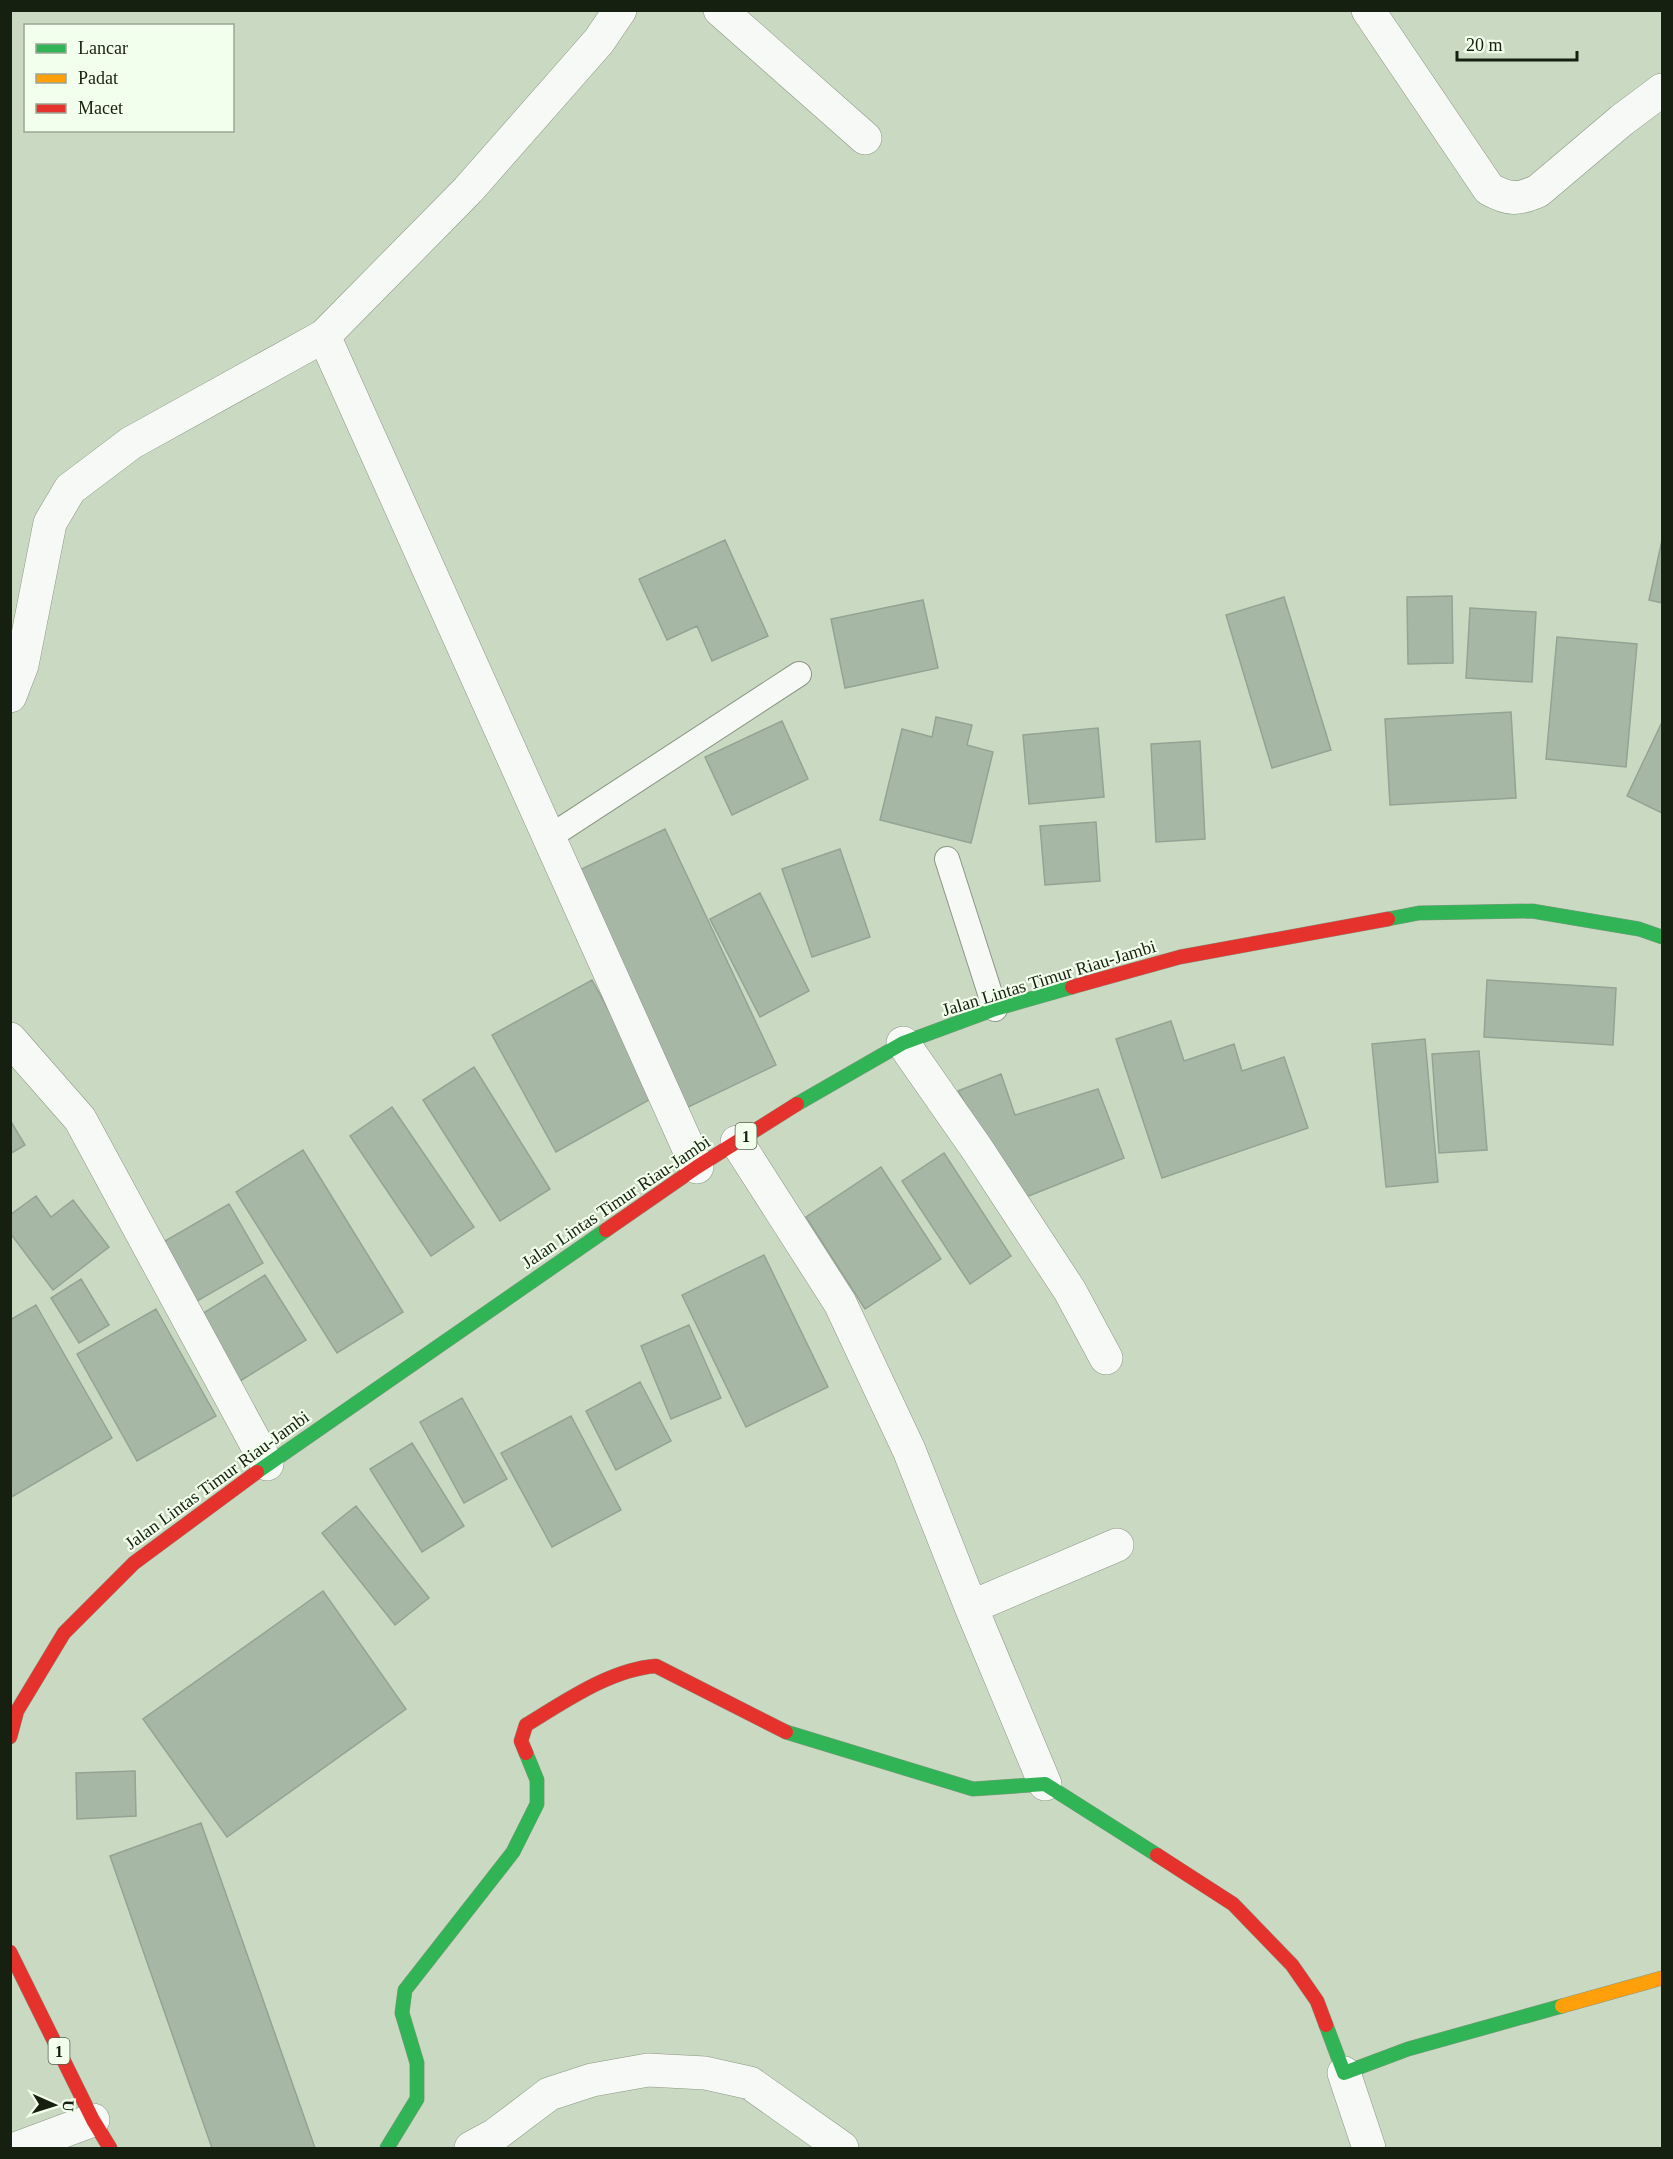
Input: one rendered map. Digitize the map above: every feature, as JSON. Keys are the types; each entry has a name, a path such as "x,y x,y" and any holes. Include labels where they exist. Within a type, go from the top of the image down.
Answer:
{"main road":[{"name":"Jalan Lintas Timur Riau-Jambi","path":"10,1737 17,1711 64,1633 134,1563 267,1464 697,1167 825,1086 903,1043 994,1009 1180,957 1419,913 1532,911 1639,929 1662,937"},
{"path":"387,2148 417,2099 417,2063 402,2013 405,1990 513,1852 537,1804 537,1780 521,1741 526,1725 580,1692 638,1667 656,1666 784,1732 974,1789 1045,1784 1233,1904 1292,1965 1317,2001 1344,2073 1408,2049 1662,1978"},
{"name":"1","path":"10,1952 93,2120 110,2148"}],"street":[{"path":"10,696 22,665 50,523 70,489 131,443 324,336 468,190 598,41 620,10"},
{"path":"720,10 865,138"},
{"path":"1368,10 1490,189 1503,196 1523,198 1538,191 1622,120 1662,90"},
{"path":"324,336 697,1167"},
{"path":"10,1039 80,1119 267,1464"},
{"path":"903,1043 1070,1291 1106,1358"},
{"path":"737,1142 840,1303 909,1450 1045,1784"},
{"path":"971,1607 1117,1545"},
{"path":"471,2148 495,2135 549,2094 592,2080 648,2070 705,2073 750,2083 834,2146"},
{"path":"1344,2073 1369,2148"},
{"path":"18,2148 93,2120"}],"lane":[{"path":"548,838 799,674"},
{"path":"947,859 994,1009"}],"building":[{"path":"725,540 768,636 712,661 697,626 667,640 639,579"},
{"path":"1662,540 1662,603 1649,600"},
{"path":"1452,596 1453,663 1408,664 1407,597"},
{"path":"1284,597 1331,750 1272,768 1226,615"},
{"path":"923,600 938,668 845,688 831,619"},
{"path":"1470,608 1536,612 1532,682 1466,678"},
{"path":"1557,637 1637,644 1626,767 1546,759"},
{"path":"1511,712 1516,798 1390,805 1385,719"},
{"path":"936,717 972,725 967,745 993,752 971,843 880,820 902,729 932,737"},
{"path":"782,721 808,779 732,815 705,757"},
{"path":"1662,722 1662,813 1627,796"},
{"path":"1098,728 1104,797 1029,804 1023,735"},
{"path":"1200,741 1205,839 1156,842 1151,744"},
{"path":"1096,822 1100,881 1045,885 1040,826"},
{"path":"665,829 776,1065 680,1111 569,875"},
{"path":"840,849 870,937 812,957 782,869"},
{"path":"760,893 809,991 760,1017 710,919"},
{"path":"592,980 656,1096 556,1152 492,1035"},
{"path":"1487,980 1616,988 1613,1045 1484,1037"},
{"path":"1171,1021 1184,1061 1234,1044 1242,1071 1284,1057 1308,1128 1162,1178 1116,1039"},
{"path":"1425,1039 1438,1182 1386,1187 1372,1044"},
{"path":"1479,1051 1487,1150 1439,1153 1432,1054"},
{"path":"474,1067 550,1189 500,1221 423,1100"},
{"path":"1001,1074 1015,1115 1098,1089 1124,1158 1021,1199 958,1091"},
{"path":"392,1107 474,1227 431,1256 350,1136"},
{"path":"10,1120 25,1145 10,1154"},
{"path":"303,1150 403,1312 337,1353 236,1192"},
{"path":"944,1153 1011,1256 970,1284 902,1181"},
{"path":"881,1167 941,1259 865,1309 806,1217"},
{"path":"36,1196 51,1217 73,1200 109,1247 53,1290 10,1233 10,1215"},
{"path":"229,1204 263,1263 192,1304 158,1245"},
{"path":"764,1255 828,1387 746,1427 682,1295"},
{"path":"265,1275 306,1340 237,1383 197,1317"},
{"path":"81,1279 109,1325 79,1343 51,1298"},
{"path":"36,1305 112,1438 10,1498 10,1320"},
{"path":"156,1309 216,1416 137,1461 77,1354"},
{"path":"689,1325 721,1398 671,1419 641,1346"},
{"path":"640,1382 671,1441 616,1470 586,1411"},
{"path":"462,1398 507,1479 464,1503 420,1422"},
{"path":"571,1416 621,1510 552,1547 501,1453"},
{"path":"412,1443 464,1526 422,1552 370,1469"},
{"path":"356,1506 429,1598 395,1625 322,1533"},
{"path":"323,1591 406,1709 227,1837 143,1719"},
{"path":"135,1771 136,1816 77,1819 76,1773"},
{"path":"201,1823 315,2148 212,2148 110,1856"}],"traffic: fast":[{"path":"1388,919 1419,913 1532,911 1639,929 1662,937"},
{"path":"797,1104 903,1043 995,1009 1072,987"},
{"path":"257,1472 606,1230"},
{"path":"786,1732 973,1789 1045,1784 1157,1855"},
{"path":"387,2148 417,2099 417,2063 402,2013 405,1990 513,1852 537,1804 537,1780 526,1753"},
{"path":"1326,2025 1344,2073 1408,2049 1562,2006"}],"traffic: slow":[{"path":"1562,2006 1662,1978"}],"traffic: jam":[{"path":"1072,987 1180,957 1388,919"},
{"path":"606,1230 697,1167 797,1104"},
{"path":"10,1737 17,1711 64,1633 134,1563 257,1472"},
{"path":"526,1753 521,1741 526,1725 605,1680 639,1668 656,1666 786,1732"},
{"path":"1157,1855 1233,1904 1292,1965 1317,2001 1326,2025"},
{"path":"10,1952 93,2120 110,2148"}]}
